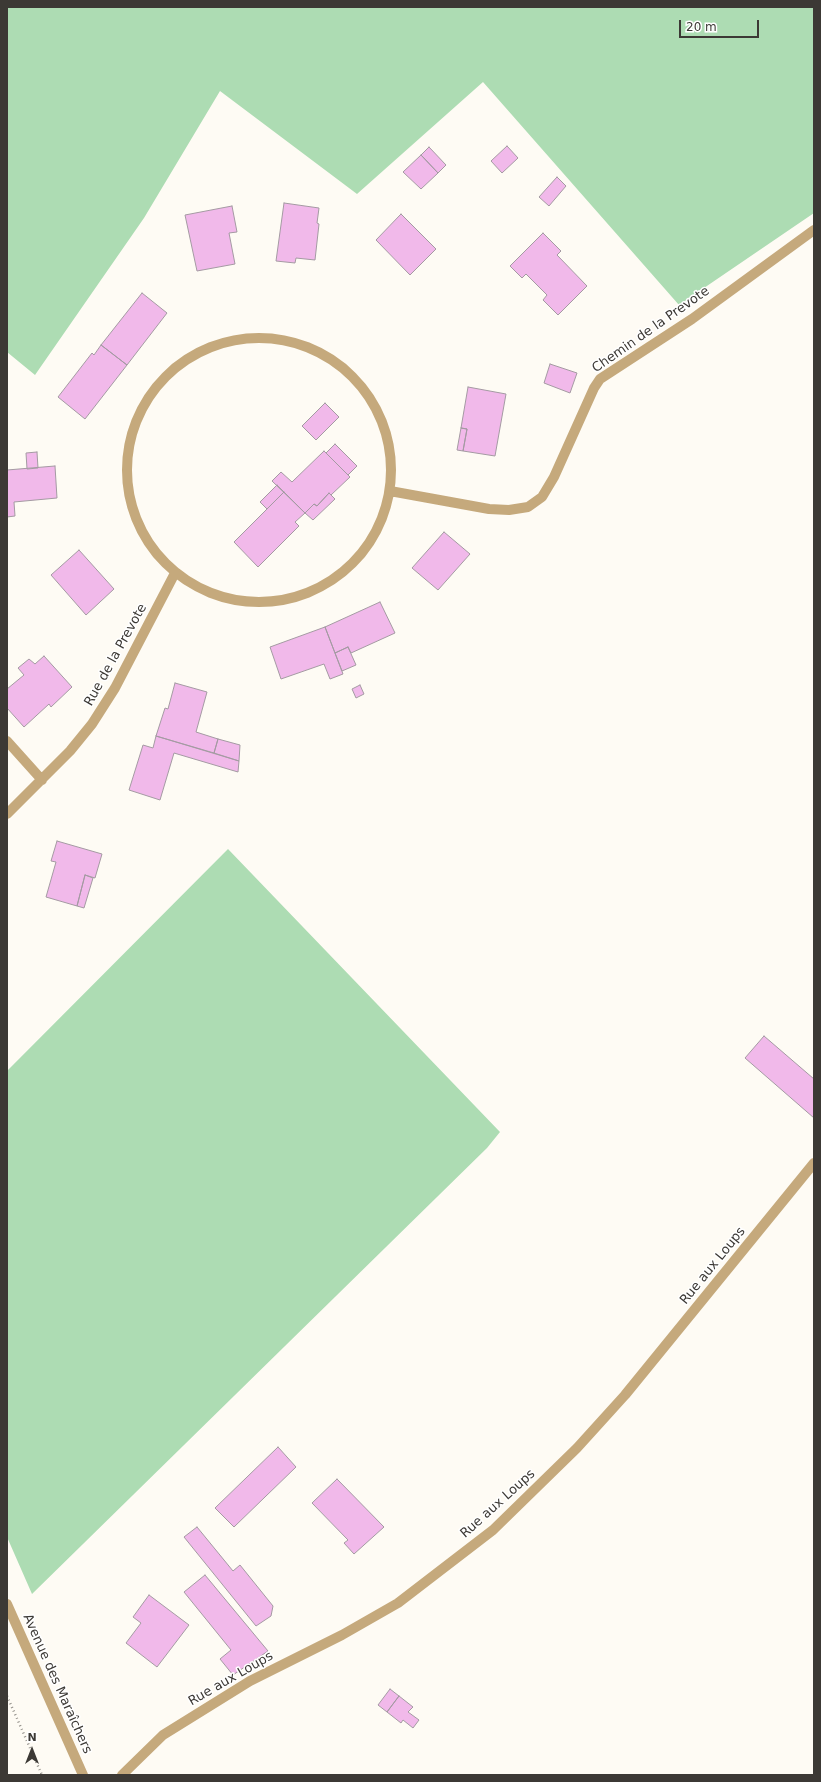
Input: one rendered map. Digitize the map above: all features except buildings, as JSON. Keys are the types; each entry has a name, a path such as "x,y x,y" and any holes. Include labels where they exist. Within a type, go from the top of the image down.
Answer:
{"street":[{"name":"Chemin de la Prevote","path":"390,491 489,510 509,510 528,507 542,496 554,477 594,388 600,379 692,319 814,230"},
{"path":"246,338 275,338 296,342 330,357 357,380 374,404 384,431 389,454 390,491 382,518 371,538 347,569 330,582 311,591 288,599 267,602 233,601 203,591 175,573 157,555 147,541 137,522 131,498 127,467 130,441 138,417 150,395 171,371 189,356 214,344 246,338"},
{"name":"Rue de la Prevote","path":"7,814 70,751 92,724 115,688 175,573"},
{"path":"7,741 42,780"},
{"name":"Rue aux Loups","path":"122,1775 163,1735 250,1681 342,1635 398,1603 493,1530 576,1448 625,1395 814,1162"},
{"name":"Avenue des Maraîchers","path":"7,1604 83,1775"}],"path":[{"path":"7,1696 42,1775"}],"green space":[{"path":"7,7 814,7 814,213 679,305 483,82 357,194 220,91 144,218 35,375 7,352"},
{"path":"228,849 500,1132 487,1148 32,1594 7,1537 7,1071"}]}
